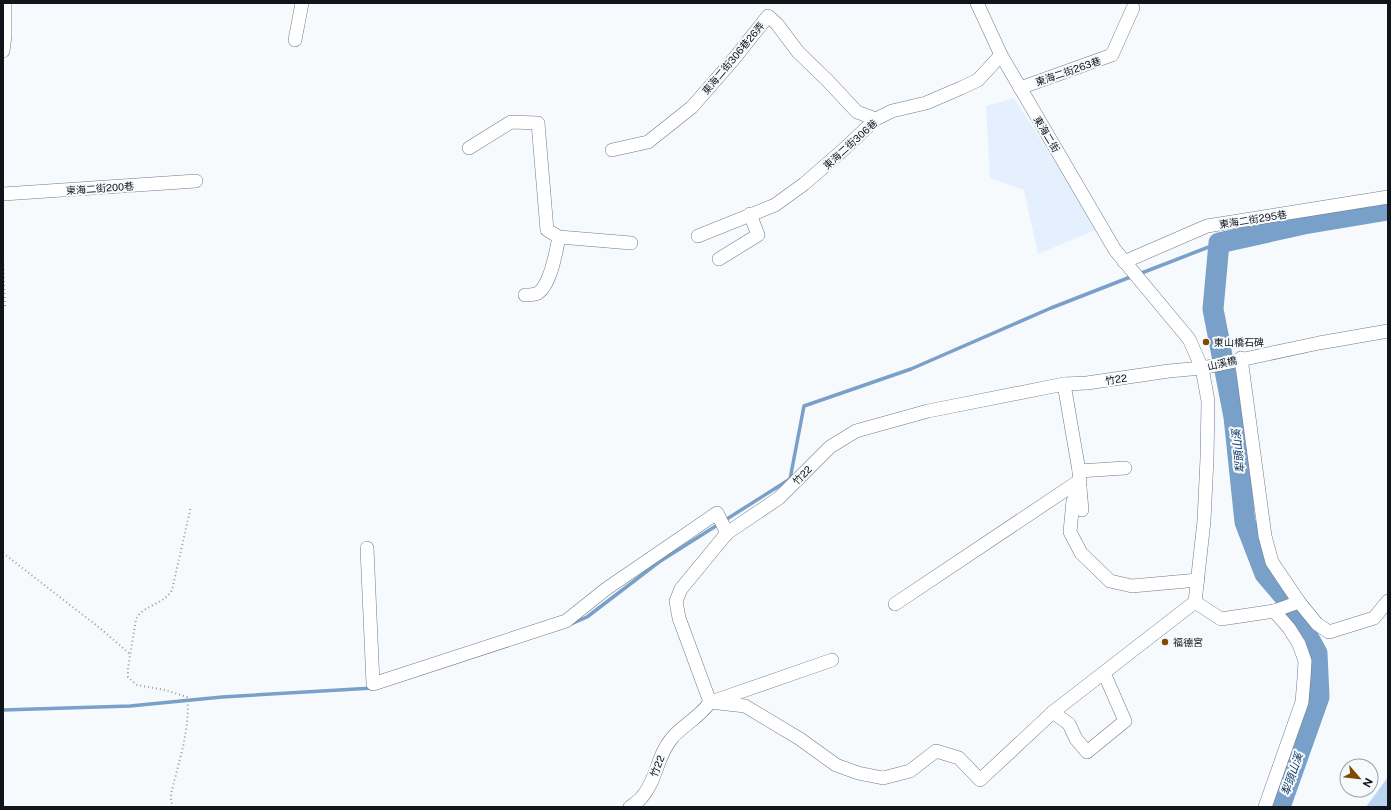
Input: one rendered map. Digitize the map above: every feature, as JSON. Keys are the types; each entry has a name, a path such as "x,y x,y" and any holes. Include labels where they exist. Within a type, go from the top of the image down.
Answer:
{"street":[{"path":"3,51 5,3"},
{"path":"295,40 302,3"},
{"name":"東海二街","path":"977,3 1001,55 1115,250 1189,340 1202,368 1208,408 1204,521 1195,602"},
{"name":"東海二街263巷","path":"1020,88 1112,55 1133,8"},
{"name":"東海二街306巷26弄","path":"612,150 648,142 692,107 733,60 768,16 777,24 798,52 857,112 876,119"},
{"name":"東海二街306巷","path":"698,236 775,205 804,184 876,119 892,111 926,103 978,80 1001,55"},
{"path":"469,148 511,122 538,123 547,230 559,236 631,243"},
{"name":"東海二街200巷","path":"3,194 196,181"},
{"name":"東海二街295巷","path":"1124,262 1207,226 1388,197"},
{"path":"719,259 758,235 750,214"},
{"path":"525,295 536,294 543,289 553,267 559,236"},
{"name":"竹22","path":"1241,358 1388,331"},
{"path":"1241,358 1265,536 1272,562 1299,602 1317,624 1329,632 1374,618 1388,601"},
{"name":"山溪橋","path":"1202,368 1241,358"},
{"name":"竹22","path":"630,807 642,797 648,788 664,749 672,738 705,710 710,702 679,618 676,601 680,588 727,533 779,498 830,447 856,431 928,411 1064,384 1087,383 1169,371 1202,368"},
{"path":"1064,384 1079,480 1082,510"},
{"path":"895,604 1079,480 1125,468"},
{"path":"1079,480 1073,501 1070,532 1081,553 1110,581 1132,586 1198,580"},
{"path":"367,548 373,684 566,621 606,590 717,513 727,533"},
{"path":"710,702 745,706 800,739 836,765 858,774 883,778 910,771 936,751 959,758 980,780 1053,712 1195,602 1221,619 1274,611 1299,602"},
{"path":"1264,807 1302,702 1305,661 1299,644 1289,628 1274,611"},
{"path":"710,702 832,660"},
{"path":"1053,712 1069,724 1076,739 1087,752 1125,721 1104,673"}],"path":[{"path":"3,257 5,307"},
{"path":"174,807 171,802 171,794 185,735 188,705 187,697 165,690 137,685 128,677 128,668 136,619 139,614 170,594 172,590 191,506"},
{"path":"3,552 101,629 130,655"}],"shaded area":[{"path":"1014,98 1098,229 1038,254 1024,190 990,178 986,106"},
{"path":"1388,777 1388,807 1366,807 1373,798 1379,798 1379,789"}],"waterway":[{"name":"犁頭山溪","path":"1280,807 1319,697 1317,653 1289,602 1265,574 1245,522 1234,417 1213,309 1219,243 1304,224 1388,210"},
{"path":"1139,274 1219,243"},
{"path":"571,624 587,617 659,562 790,479 804,406 911,369 1051,308 1133,276"},
{"path":"3,710 130,706 222,697 373,688"}],"place":[{"name":"東山橋石碑","path":"1206,342"},
{"name":"福德宮","path":"1165,642"}]}
